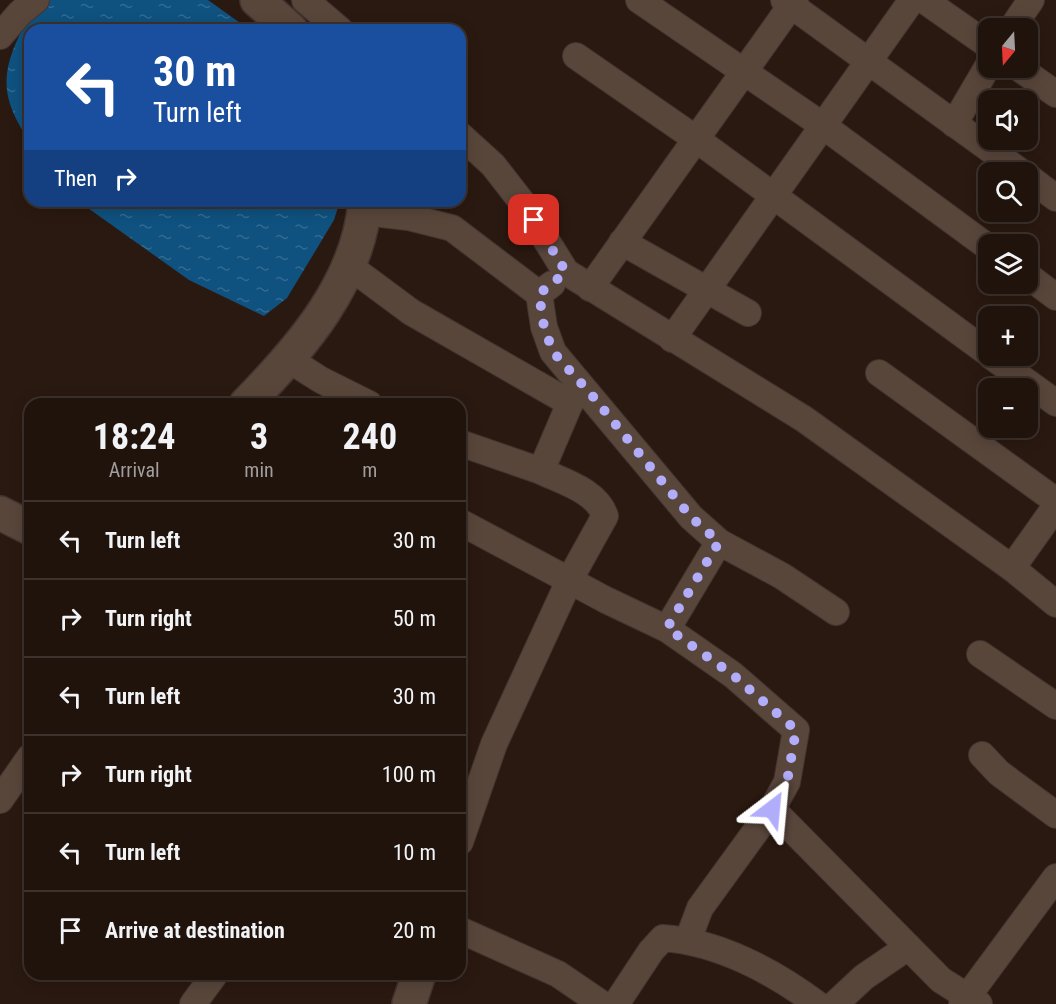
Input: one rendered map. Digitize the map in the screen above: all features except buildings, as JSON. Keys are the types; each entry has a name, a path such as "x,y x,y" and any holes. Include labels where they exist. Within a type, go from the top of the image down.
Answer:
{"main road":[{"path":"254,398 317,322 349,266 365,207"},
{"path":"0,513 24,525"},
{"path":"409,1004 416,980"}],"street":[{"path":"0,36 20,13 36,0"},
{"path":"305,0 333,24"},
{"path":"639,0 822,125 978,240"},
{"path":"672,339 912,0"},
{"path":"924,0 978,38"},
{"path":"1019,18 1031,0"},
{"path":"590,288 744,71 790,2 1007,162"},
{"path":"576,56 696,139 978,345"},
{"path":"954,124 981,78"},
{"path":"1033,78 1056,94"},
{"path":"466,140 493,165 525,206 566,272 804,419 1011,568 1056,604"},
{"path":"1038,184 1056,198"},
{"path":"369,207 453,228 539,294 544,327 553,352 576,394 691,517 719,542 782,576 836,612"},
{"path":"622,242 708,289 748,314"},
{"path":"349,266 411,312 576,394"},
{"path":"539,294 566,272"},
{"path":"1038,284 1056,297"},
{"path":"288,359 321,380 357,398"},
{"path":"1006,366 1056,403"},
{"path":"879,373 1056,501"},
{"path":"542,471 576,394"},
{"path":"466,445 542,471 585,491 602,506 605,516 570,579 494,744 466,826"},
{"path":"1011,568 1056,506"},
{"path":"466,525 667,628 733,675 796,730 787,782 772,809 700,908 688,940"},
{"path":"667,628 719,542"},
{"path":"980,654 1056,706"},
{"path":"982,755 999,773 1056,815"},
{"path":"0,800 24,766"},
{"path":"772,809 941,980 969,1001 1056,877"},
{"path":"466,933 558,974 602,1004"},
{"path":"616,1004 651,951 663,938 688,940 744,961 787,982 817,1004"},
{"path":"834,1004 864,977 908,947"},
{"path":"193,1004 211,980"}],"water":[{"path":"48,0 208,0 242,24 26,24"},
{"path":"23,28 24,132 13,112 7,85 10,59"},
{"path":"86,207 338,207 334,220 287,298 264,316 189,280"}],"route":[{"path":"534,220 566,272 539,294 544,327 553,352 590,393 691,517 719,542 667,628 733,675 796,730 795,748 787,782 772,809"}]}
